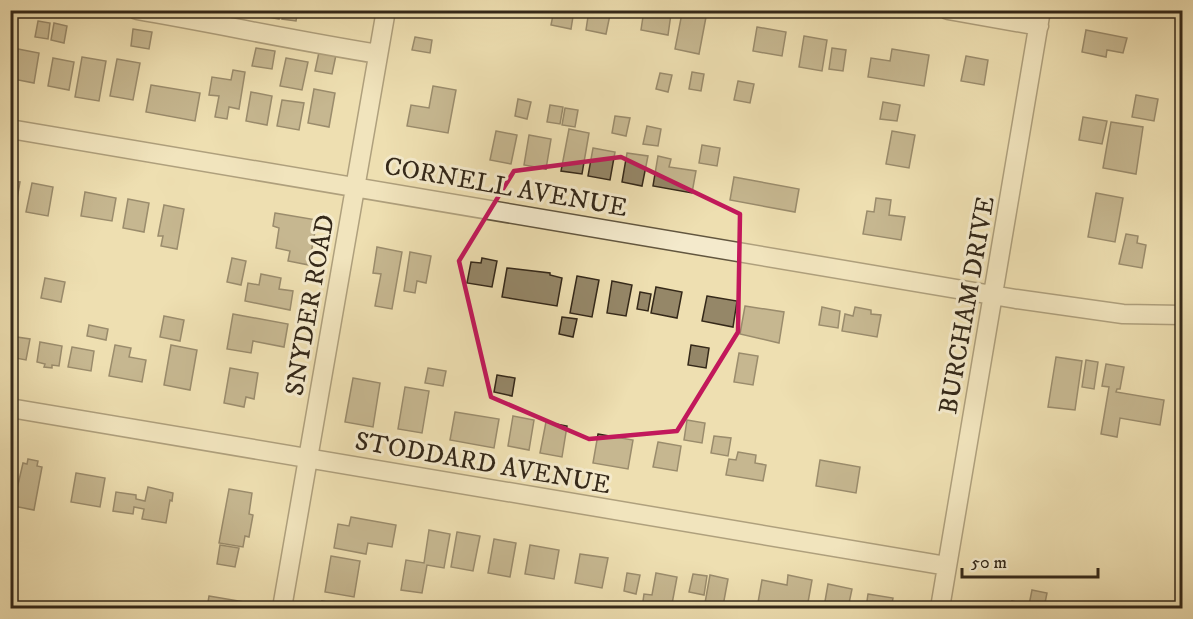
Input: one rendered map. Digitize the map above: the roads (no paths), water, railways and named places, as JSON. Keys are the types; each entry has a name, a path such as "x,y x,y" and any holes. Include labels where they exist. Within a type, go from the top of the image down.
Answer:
{"street":[{"path":"137,10 378,54"},
{"name":"SNYDER ROAD","path":"282,609 386,10"},
{"path":"948,10 1040,18"},
{"name":"BURCHAM DRIVE","path":"940,609 1040,18"},
{"name":"CORNELL AVENUE","path":"10,129 993,295 1123,314 1182,315"},
{"name":"STODDARD AVENUE","path":"10,408 947,566"}]}
